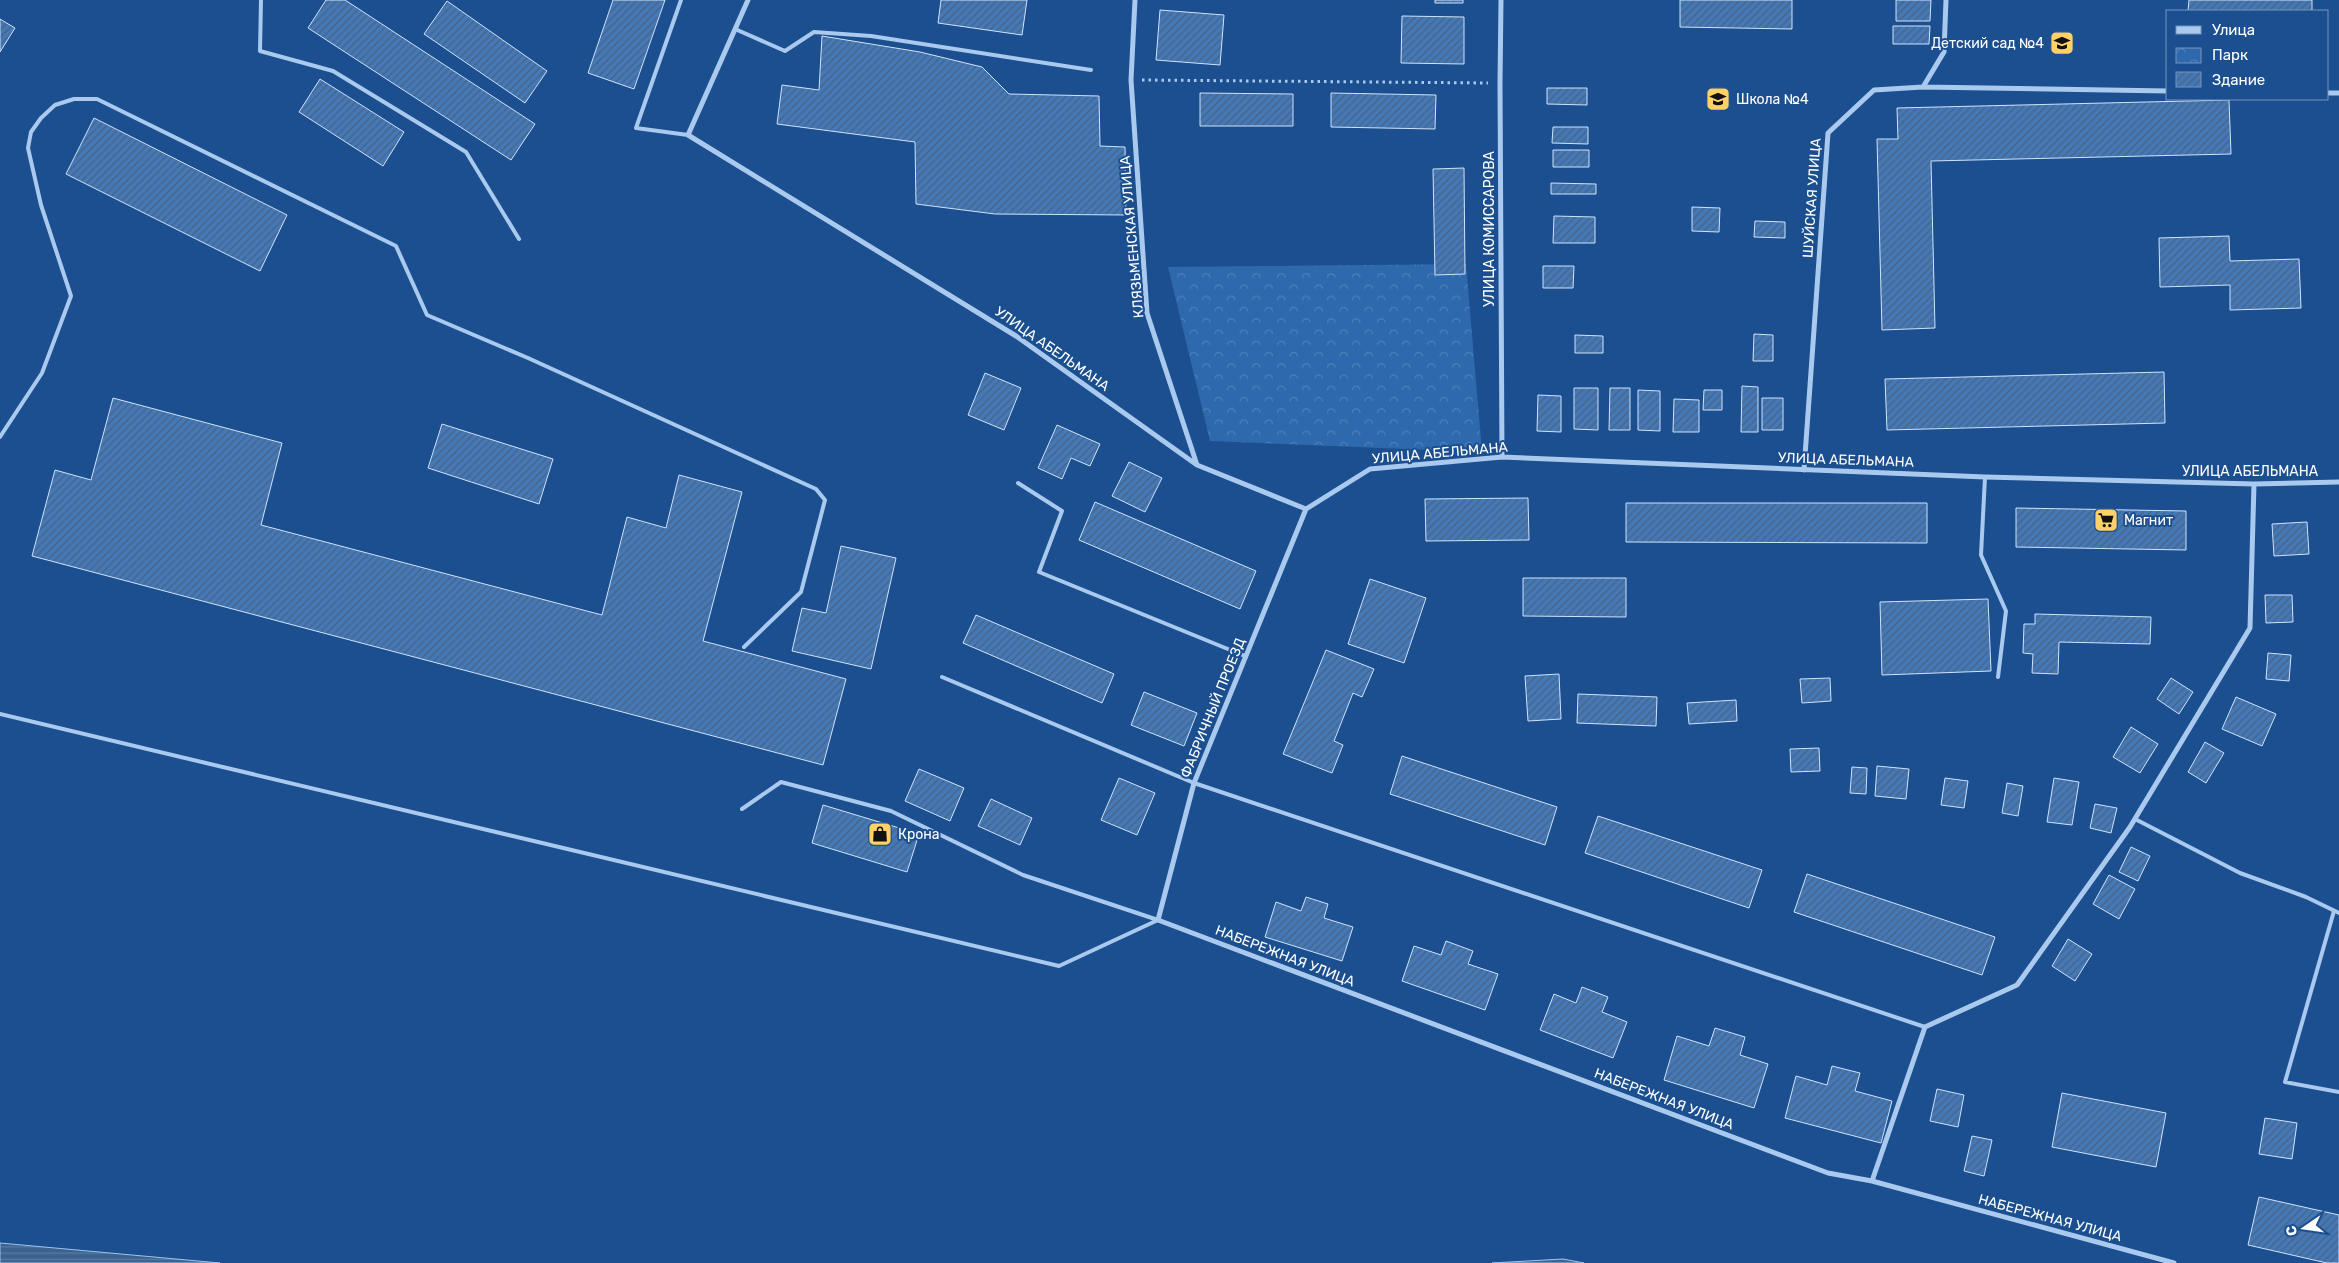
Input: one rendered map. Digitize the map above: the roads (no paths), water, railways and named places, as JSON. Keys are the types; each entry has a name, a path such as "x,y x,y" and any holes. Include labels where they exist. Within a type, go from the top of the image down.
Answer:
{"street":[{"path":"688,135 748,0"},
{"name":"КЛЯЗЬМЕНСКАЯ УЛИЦА","path":"1135,0 1131,80 1147,313 1197,465"},
{"name":"УЛИЦА КОМИССАРОВА","path":"1501,0 1502,457"},
{"path":"1923,87 1944,52 1946,0"},
{"name":"ШУЙСКАЯ УЛИЦА","path":"1804,470 1828,134 1874,90 1923,87 2166,91"},
{"name":"УЛИЦА АБЕЛЬМАНА","path":"688,135 1016,336 1197,465 1306,509 1370,469 1502,457 1985,476 2254,484 2339,482"},
{"path":"1872,1181 1925,1027 2018,985 2134,819 2250,628 2254,484"},
{"name":"ФАБРИЧНЫЙ ПРОЕЗД","path":"1158,920 1194,783 1306,509"},
{"name":"НАБЕРЕЖНАЯ УЛИЦА","path":"1158,920 1828,1173 1872,1181 2174,1263"}],"lane":[{"path":"261,0 260,51 333,71 466,152 519,239"},
{"path":"681,0 636,128 688,135"},
{"path":"735,29 785,51 814,32 871,36 1091,70"},
{"path":"0,437 42,373 71,296 41,205 28,148 31,132 41,118 55,105 74,99 96,99 396,246 426,315 528,358 816,489 824,500 801,592 744,647"},
{"path":"1985,476 1981,555 2006,611 1998,678"},
{"path":"1018,483 1062,512 1039,572 1245,656"},
{"path":"942,677 1194,783 1925,1027"},
{"path":"0,714 1058,966 1158,920"},
{"path":"742,809 781,782 891,811 1023,875 1158,920"},
{"path":"2134,819 2240,873 2306,897 2337,912 2285,1082 2339,1092"}],"place":[{"name":"Детский сад №4","path":"2062,43"},
{"name":"Школа №4","path":"1718,99"},
{"name":"Магнит","path":"2106,520"},
{"name":"Крона","path":"880,834"}]}
